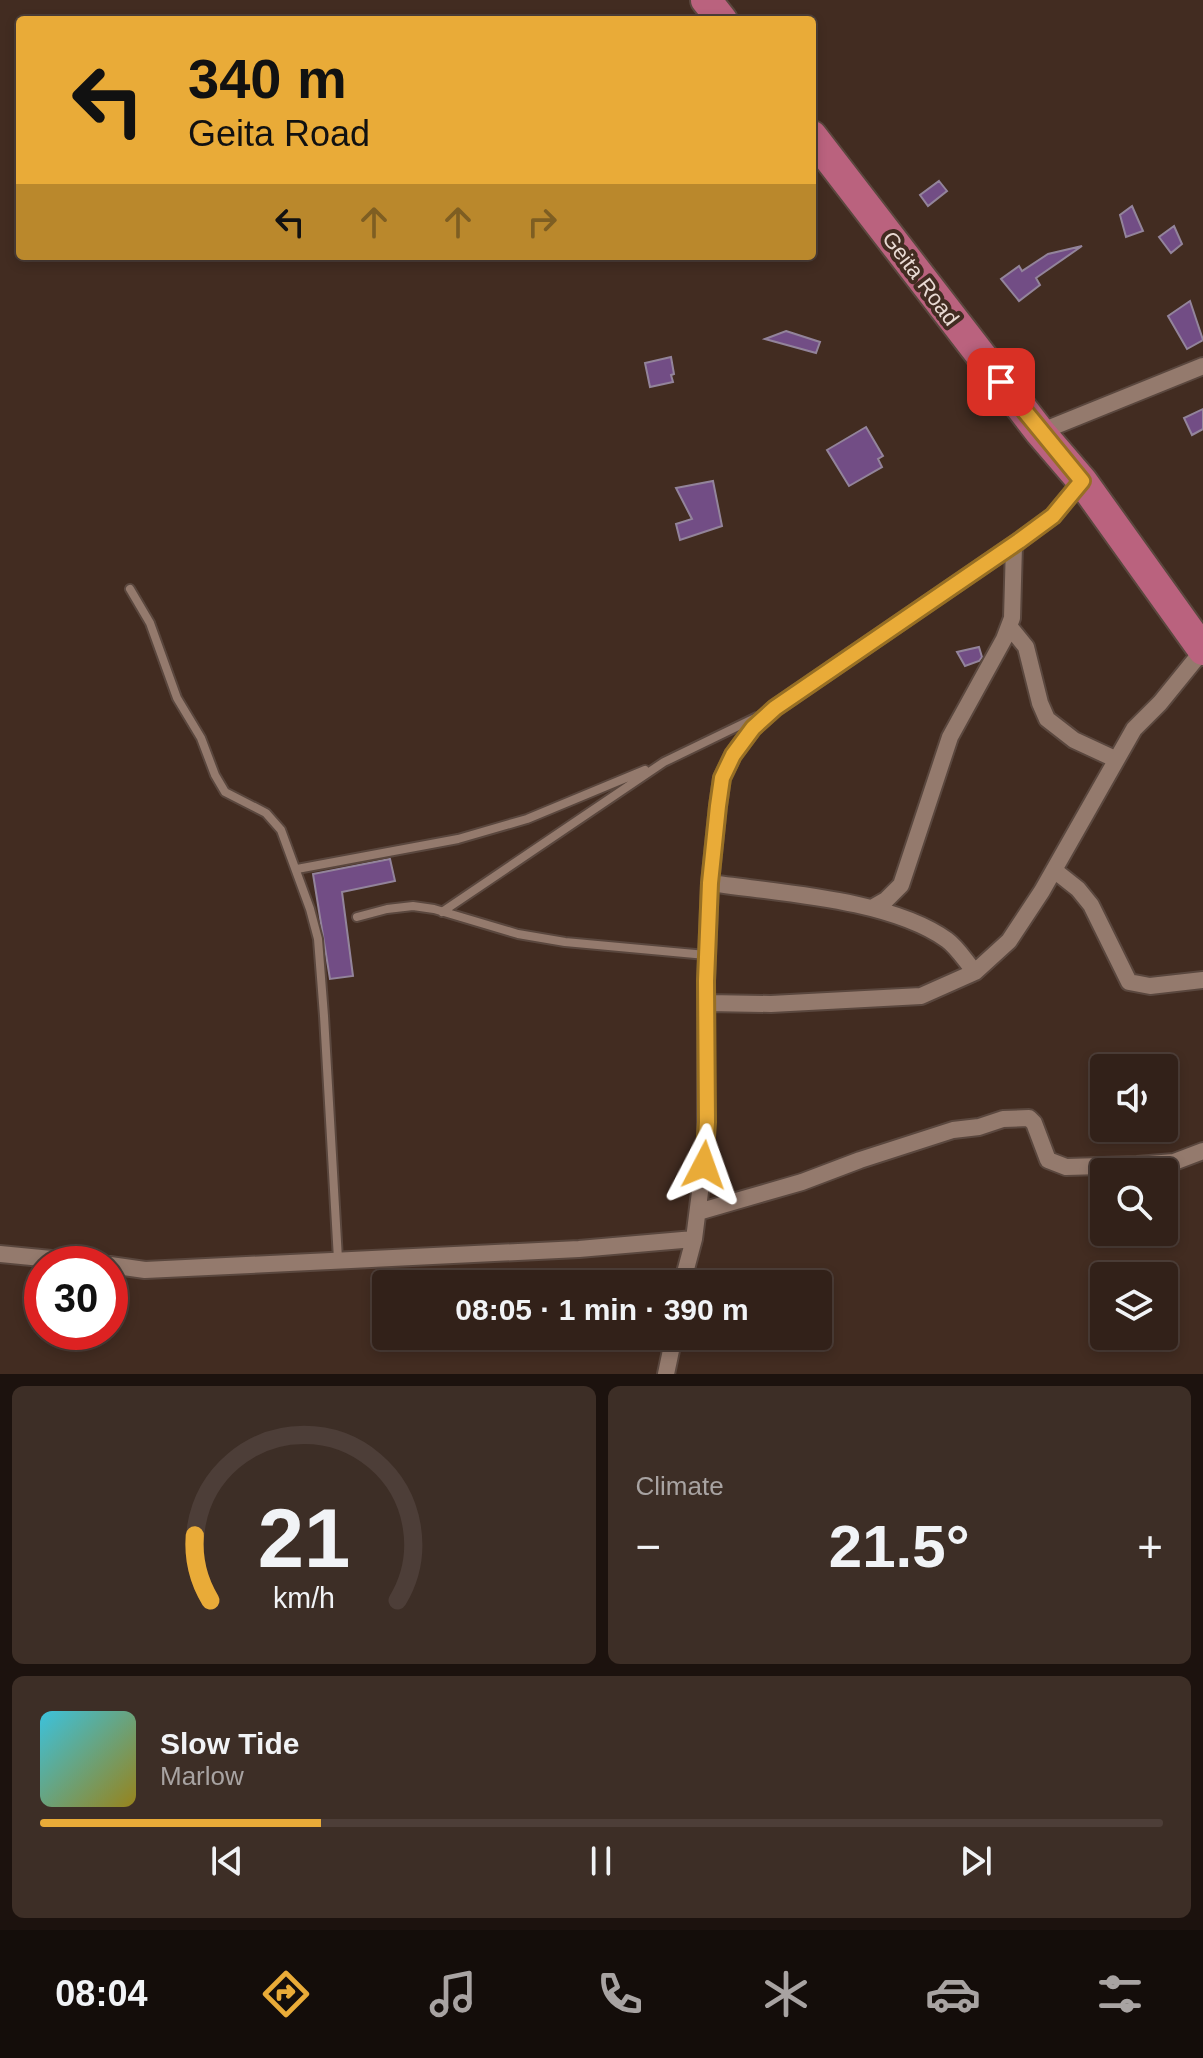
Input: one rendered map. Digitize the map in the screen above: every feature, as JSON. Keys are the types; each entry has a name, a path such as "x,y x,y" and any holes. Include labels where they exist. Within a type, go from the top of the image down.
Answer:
{"highway":[{"path":"706,0 719,16"},
{"name":"Geita Road","path":"816,141 1040,432 1082,481 1203,650"}],"street":[{"path":"1040,432 1203,366"},
{"path":"686,1270 694,1239 706,1145 710,883 722,778 733,755 753,728 775,708 1014,545 1053,516 1082,481"},
{"path":"872,908 886,900 901,885 950,737 1009,626 1014,588 1014,545"},
{"path":"1009,626 1026,647 1047,719 1074,740 1115,759"},
{"path":"707,1003 771,1004 921,996 975,972 1009,941 1054,870 1134,729 1160,703 1203,650"},
{"path":"1054,870 1078,889 1091,905 1129,982 1150,986 1203,980"},
{"path":"710,883 872,908 919,923 949,941 975,972"},
{"path":"698,1212 802,1182 921,1139 1003,1119 1029,1118 1034,1123 1048,1160 1066,1167 1174,1162 1203,1151"},
{"path":"128,1268 145,1270 579,1249 694,1239"},
{"path":"0,1254 24,1256"},
{"path":"666,1374 671,1350"}],"lane":[{"path":"130,589 150,623 177,698 201,738 225,792 273,819 281,830 297,869 318,939 338,1259"},
{"path":"297,869 458,839 527,819 664,762 775,708"},
{"path":"442,912 664,762"},
{"path":"357,917 413,906 518,934 565,942 707,955"}],"building":[{"path":"939,181 947,191 928,206 920,195"},
{"path":"1132,206 1143,231 1126,237 1120,215"},
{"path":"1174,226 1182,244 1171,253 1159,237"},
{"path":"1082,246 1036,278 1040,285 1019,301 1001,279 1019,266 1022,271 1048,254"},
{"path":"1190,301 1203,340 1187,349 1168,316"},
{"path":"786,331 820,342 816,353 765,339"},
{"path":"671,357 673,382 650,387 645,363"},
{"path":"1203,409 1203,429 1192,435 1184,418"},
{"path":"866,427 883,456 878,459 882,467 849,486 827,450"},
{"path":"713,481 722,526 680,540 676,524 692,519 676,488"},
{"path":"979,647 982,657 965,666 957,652"},
{"path":"390,859 395,881 342,892 353,976 330,979 313,874"}],"route":[{"path":"704,1165 710,883 722,778 733,755 753,728 775,708 1053,516 1082,481 1001,382"}]}
